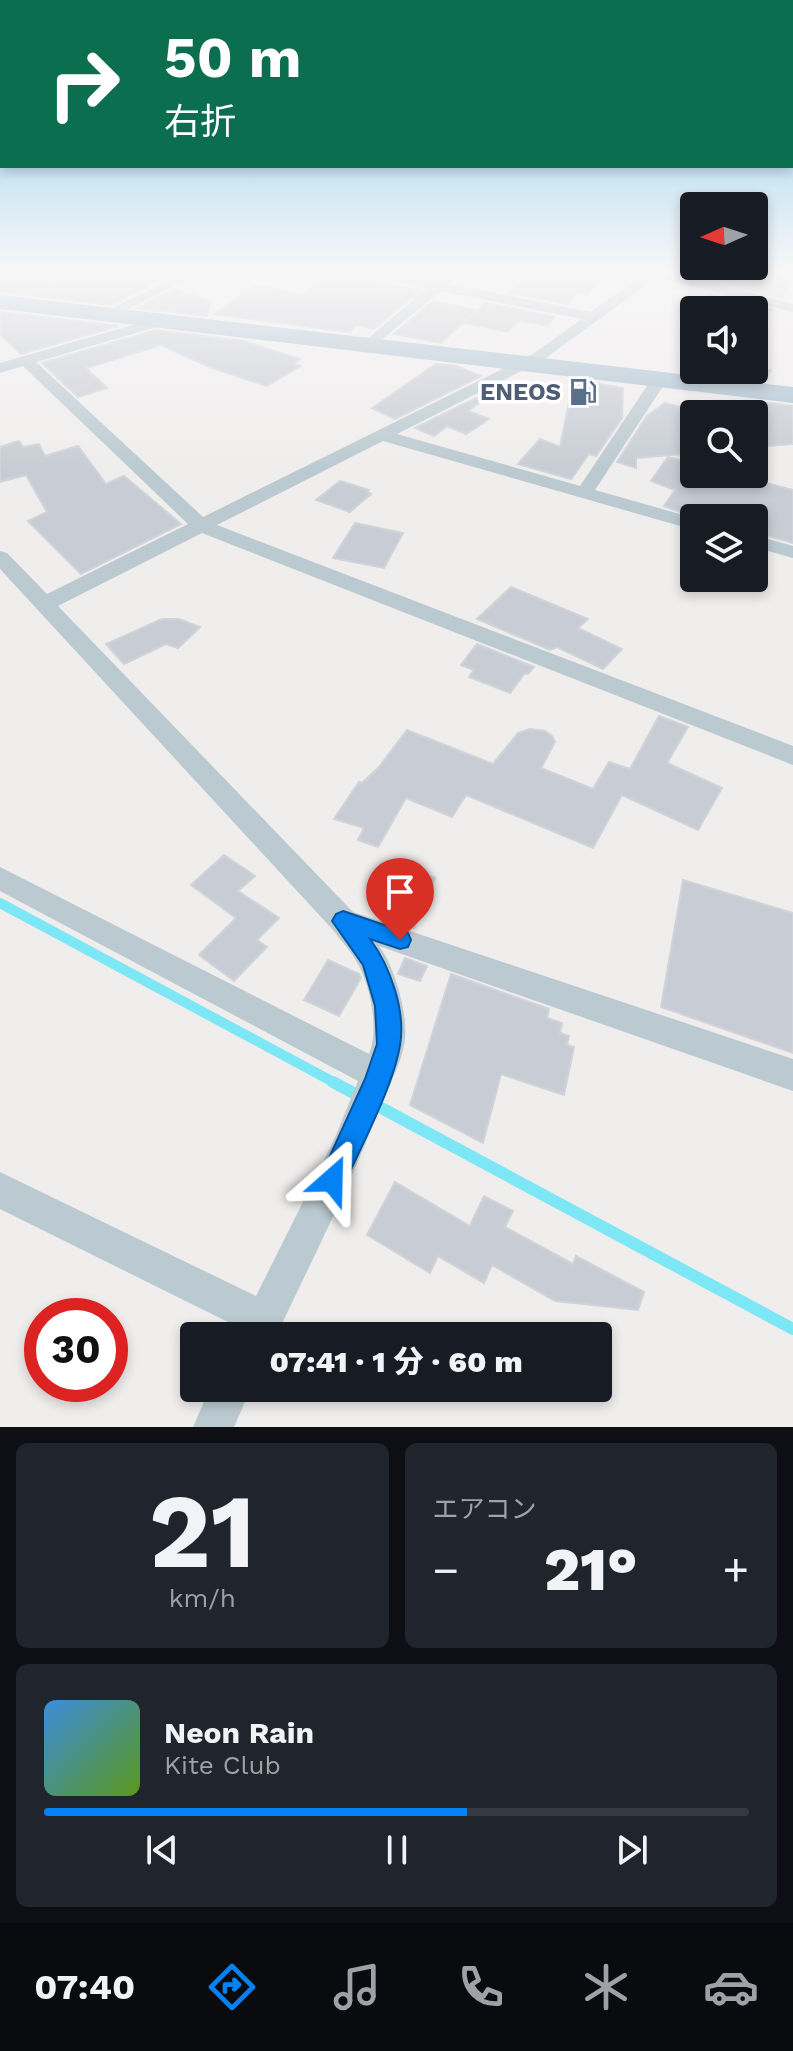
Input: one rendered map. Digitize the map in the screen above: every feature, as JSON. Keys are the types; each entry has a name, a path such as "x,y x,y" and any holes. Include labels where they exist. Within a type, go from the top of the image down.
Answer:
{"main road":[{"path":"296,337 793,395"}],"street":[{"path":"0,368 109,337"},
{"path":"369,345 379,337"},
{"path":"45,604 538,357 564,337"},
{"path":"26,361 201,526 793,756"},
{"path":"584,493 659,380"},
{"path":"383,436 680,520"},
{"path":"768,545 793,552"},
{"path":"0,557 343,921 373,961 387,1006 389,1044 346,1152 263,1322"},
{"path":"0,878 378,1075"},
{"path":"343,921 793,1075"},
{"path":"0,1190 249,1322"},
{"path":"213,1427 225,1402"}],"building":[{"path":"3,337 81,337 21,354"},
{"path":"133,337 208,337 243,341 300,359 293,364 300,366 267,386 210,367 161,345 86,368 107,388 78,397 42,363"},
{"path":"408,337 448,337 441,343"},
{"path":"436,364 456,366 481,376 395,419 372,408"},
{"path":"582,381 623,388 622,418 596,456 589,454 571,479 518,464 540,439 560,447 571,393"},
{"path":"476,398 483,400 468,411 489,419 466,434 447,426 434,436 415,428"},
{"path":"665,403 680,407 680,454 636,458 636,468 617,462 647,416"},
{"path":"768,403 793,406 793,444 768,446"},
{"path":"19,441 23,447 39,444 45,456 78,446 106,484 124,476 181,524 81,574 28,521 47,512 26,475 0,482 0,447"},
{"path":"668,457 680,460 680,488 768,488 768,484 793,490 793,543 768,536 768,504 680,504 680,512 664,506 675,490 651,481"},
{"path":"340,481 369,490 366,492 371,494 350,512 316,500"},
{"path":"355,523 403,533 384,568 333,558"},
{"path":"511,587 588,619 578,628 622,649 603,669 557,647 550,650 477,619"},
{"path":"162,619 179,619 200,627 178,648 166,644 124,664 106,644"},
{"path":"477,644 534,667 528,674 525,673 510,693 469,677 474,670 461,665"},
{"path":"659,716 688,727 667,763 722,788 698,830 622,795 593,848 466,795 452,817 406,798 378,847 358,840 364,828 334,819 359,782 362,783 379,767 407,730 493,764 518,733 530,729 545,731 555,742 541,768 593,789 609,762 630,769"},
{"path":"224,855 255,876 238,891 279,918 257,940 267,947 234,981 199,955 236,918 191,885"},
{"path":"406,869 435,878 414,928 384,918"},
{"path":"683,880 793,913 793,1053 661,1007"},
{"path":"405,958 427,966 420,981 398,974"},
{"path":"328,960 359,974 361,978 339,1016 304,1000"},
{"path":"451,974 549,1009 547,1018 562,1023 560,1033 569,1036 567,1045 574,1047 564,1095 501,1074 483,1143 410,1105"},
{"path":"395,1182 470,1226 484,1196 513,1211 505,1227 573,1264 576,1256 644,1292 638,1310 555,1301 492,1265 484,1283 438,1256 430,1273 367,1235"}],"waterway":[{"path":"0,903 337,1084"},
{"path":"333,1082 793,1329"}],"place":[{"name":"ENEOS","path":"583,392"}],"route":[{"path":"332,1180 389,1044 387,1006 373,961 343,921 400,940"}]}
